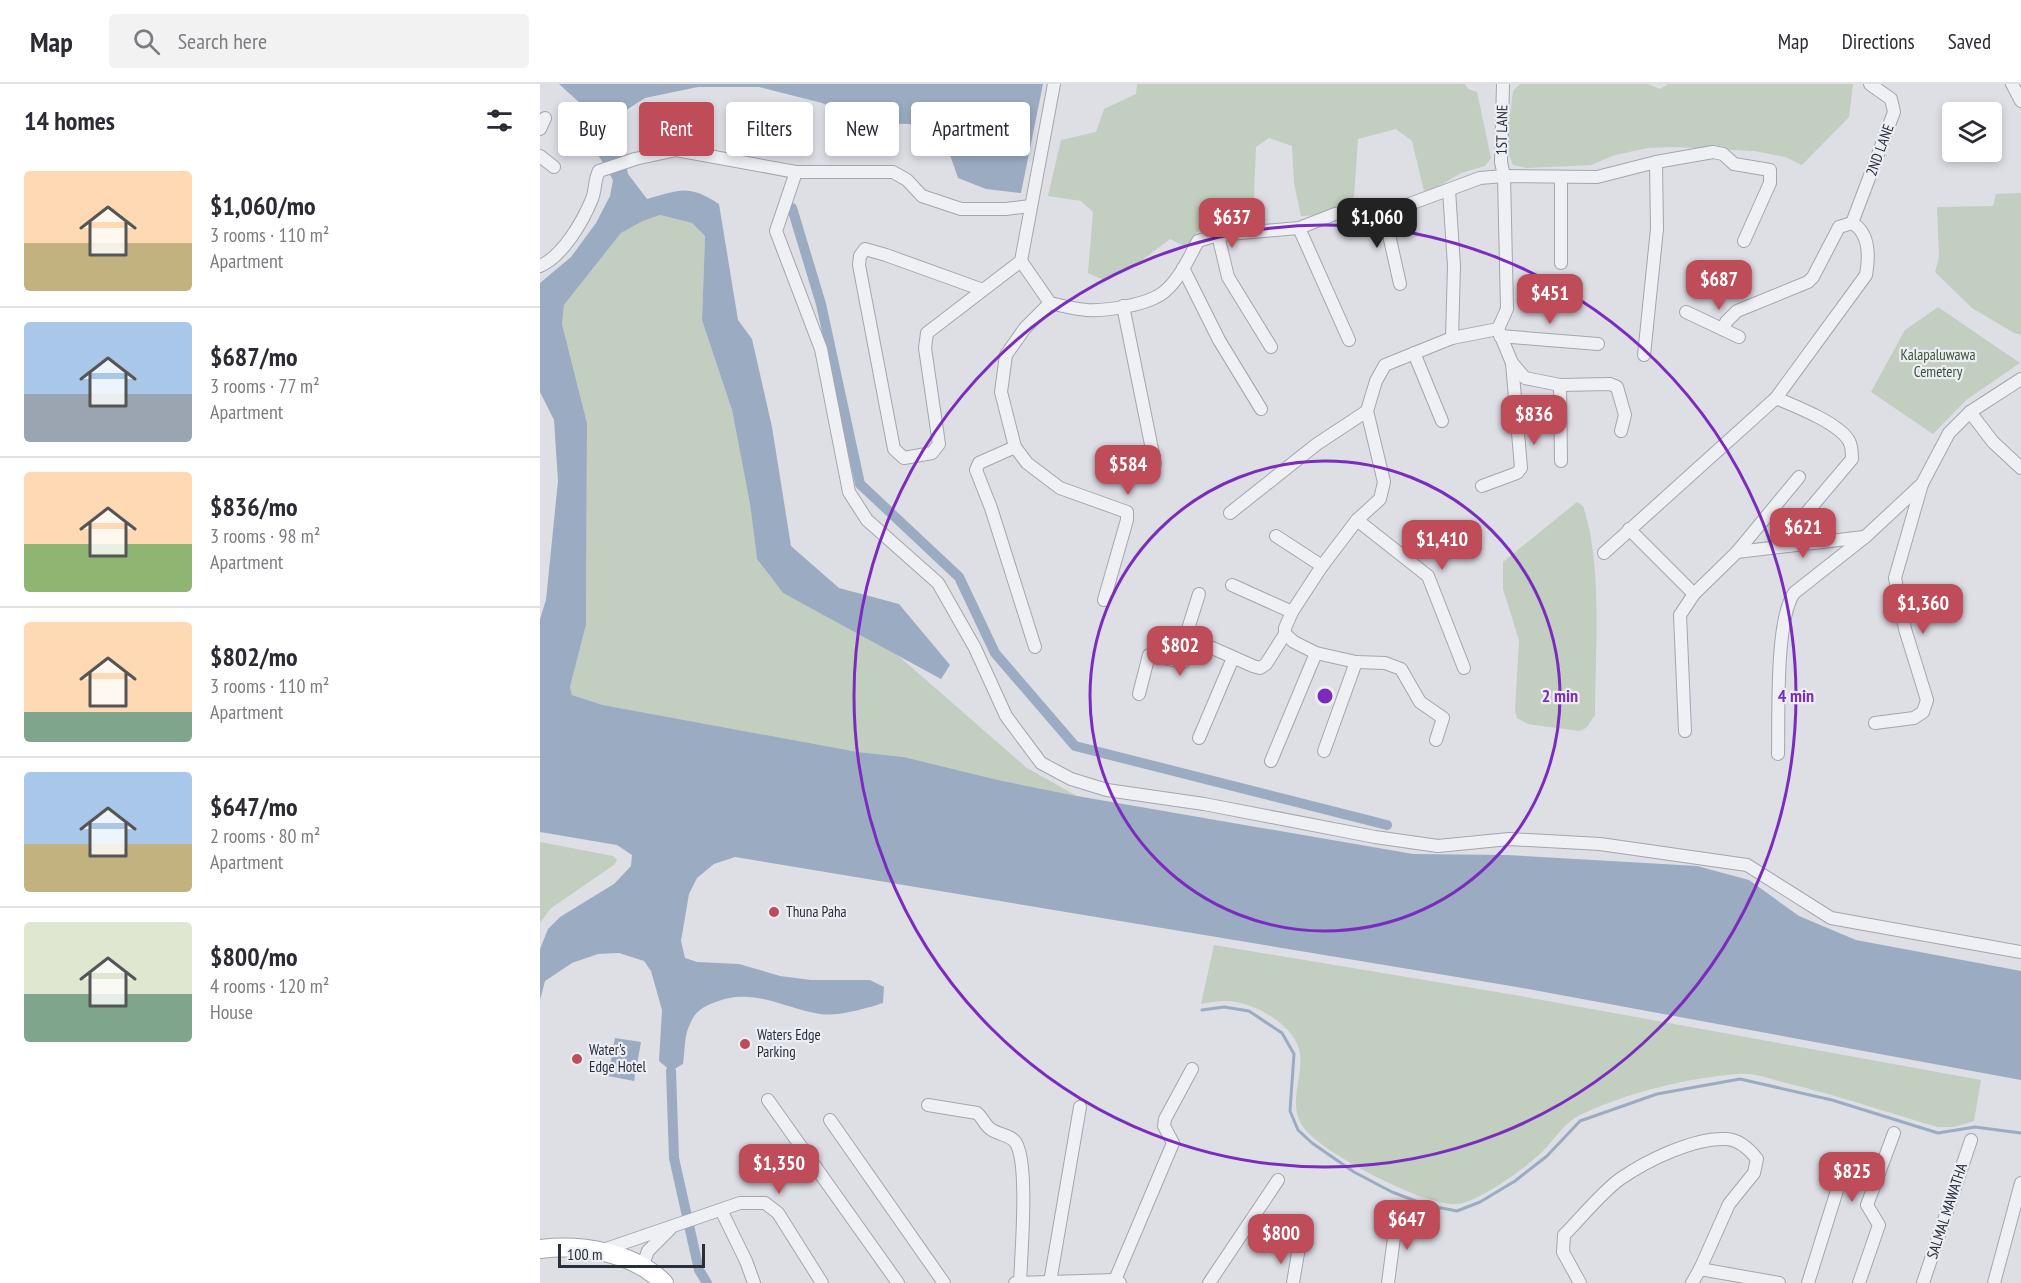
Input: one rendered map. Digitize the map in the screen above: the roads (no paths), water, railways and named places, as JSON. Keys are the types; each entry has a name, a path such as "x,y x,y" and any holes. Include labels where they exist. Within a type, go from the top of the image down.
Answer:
{"main road":[{"path":"541,1251 603,1250 645,1275"},
{"path":"541,1251 601,1262 645,1275 654,1274 664,1283"}],"street":[{"path":"983,290 865,249 860,256 859,265 894,449 904,458 932,453 939,444 925,348 927,333 1021,261 1054,84"},
{"name":"1ST LANE","path":"1499,333 1507,309 1504,176 1501,162 1503,84"},
{"name":"2ND LANE","path":"1852,223 1894,112 1891,99 1870,84"},
{"path":"2012,84 2021,101"},
{"path":"540,267 546,264 569,240 582,221 593,196 595,179 600,171 635,159 676,150 796,172 893,172 907,180 922,196 961,209 1006,209 1030,206"},
{"path":"1021,261 1050,303 1087,310 1123,306 1155,298 1166,291 1183,268 1198,241 1218,235 1299,228 1335,214 1400,208 1479,178 1597,177 1656,162 1713,152 1723,154 1734,164 1770,170 1770,183 1744,241"},
{"path":"540,156 554,167"},
{"path":"1644,356 1657,229 1656,162"},
{"path":"796,172 776,231 821,349 849,492 867,520 938,583 975,648 1006,716 1041,763 1071,779 1107,790 1204,804 1375,837 1438,846 1509,839 1600,844 1747,865 1831,918 2021,952"},
{"path":"1561,178 1561,263"},
{"path":"1449,190 1454,266 1452,338"},
{"path":"1383,208 1400,284"},
{"path":"1604,553 1776,398 1866,275 1869,261 1866,242 1858,226 1852,223 1839,228 1814,278 1737,311 1726,322 1724,330"},
{"path":"1299,228 1349,340"},
{"path":"1218,235 1228,278 1271,347"},
{"path":"1183,268 1219,340 1261,409"},
{"path":"1050,303 1025,328 1006,355 1001,392 1015,447 1027,463 1060,488 1127,512 1127,520 1104,600"},
{"path":"1123,306 1155,464"},
{"path":"1686,312 1739,337"},
{"path":"1499,333 1512,363 1525,378 1560,385 1610,384 1617,387 1625,415 1621,431"},
{"path":"1192,639 1260,668 1266,664 1285,634 1292,612 1322,566 1357,520 1380,500 1384,482 1367,411 1376,381 1385,365 1452,338 1499,333 1598,344"},
{"path":"1414,352 1442,421"},
{"path":"1482,486 1517,473 1521,468 1512,363"},
{"path":"1875,723 1914,718 1923,712 1927,700 1905,629 1894,578 1922,484 1949,434 1970,412 2021,379"},
{"path":"1560,385 1561,461"},
{"path":"1776,398 1816,416 1844,434 1851,444 1852,459 1803,517"},
{"path":"1230,513 1317,444 1367,411"},
{"path":"1970,412 1994,442 2021,468"},
{"path":"1015,447 979,463 975,470 991,508 1035,647"},
{"path":"1685,731 1680,615 1694,594 1737,552 1799,477"},
{"path":"1778,754 1781,640 1788,602 1794,593 1865,537 1922,484"},
{"path":"1357,520 1428,576 1464,668"},
{"path":"1629,529 1694,594"},
{"path":"1276,536 1322,566"},
{"path":"1737,552 1865,537"},
{"path":"1232,585 1292,612"},
{"path":"1139,694 1149,655 1183,662 1192,639 1188,629 1199,594"},
{"path":"1285,634 1294,642 1316,653 1356,663 1385,663 1401,669 1420,702 1443,718 1436,740"},
{"path":"1271,761 1316,653"},
{"path":"1199,738 1233,658"},
{"path":"1324,751 1356,663"},
{"path":"1013,1283 1118,1282 1173,1143 1164,1126 1165,1119 1192,1069"},
{"path":"768,1101 898,1283"},
{"path":"928,1105 977,1113 992,1130 1011,1138 1017,1144 1023,1173 1020,1283"},
{"path":"1050,1282 1080,1107"},
{"path":"830,1120 944,1283"},
{"path":"1859,1283 1879,1225 1866,1205 1894,1133"},
{"path":"1580,1283 1563,1252 1564,1235 1618,1180 1665,1152 1699,1143 1728,1139 1748,1148 1757,1159 1754,1173 1729,1204 1692,1283"},
{"name":"SALMAL MAWATHA","path":"1923,1283 1971,1140"},
{"path":"1808,1283 1845,1165"},
{"path":"1209,1283 1278,1180"},
{"path":"1994,1283 2021,1183"},
{"path":"603,1250 740,1203 765,1203 778,1213 822,1283"},
{"path":"722,1210 754,1283"},
{"path":"1388,1283 1397,1215"},
{"path":"645,1275 648,1251 675,1224"},
{"path":"1293,1283 1298,1253"},
{"path":"1700,1269 1779,1283"}],"water":[{"path":"559,84 1043,84 1030,148 1030,102 911,102 911,125 899,124 899,102 825,102 825,104 759,87 698,87 645,98 627,109 627,102 579,102"},
{"path":"599,156 625,156 628,174 647,199 676,191 691,191 719,204 738,320 752,339 772,427 791,546 839,588 899,604 950,665 941,679 783,593 757,559 750,504 732,410 702,320 705,236 692,223 660,215 621,233 564,305 562,324 587,423 586,625 570,687 572,695 603,705 858,752 904,757 1077,796 1413,854 1507,855 1697,866 1749,880 1799,916 1856,940 2021,971 2021,1080 1517,987 735,857 714,864 697,878 689,894 681,941 685,958 697,962 739,964 780,976 811,980 870,980 884,987 883,1003 827,1015 754,997 728,998 713,1003 696,1014 688,1028 683,1064 671,1071 659,1061 662,1010 651,971 644,961 619,953 598,954 572,963 545,981 540,1000 540,949 548,929 560,917 614,884 631,866 632,855 617,845 540,832 540,619 546,600 558,481 554,420 540,392 540,283 571,257 596,223 610,196 613,180"},
{"path":"950,156 1028,156 1021,193 986,189 958,178"},
{"path":"615,1038 641,1042 634,1081 608,1076"}],"waterway":[{"path":"792,208 821,304 860,484 959,577 995,653 1075,746 1387,825"},
{"path":"1202,1010 1224,1007 1249,1011 1282,1033 1294,1054 1290,1111 1298,1130 1312,1143 1354,1172 1392,1192 1426,1205 1457,1211 1480,1202 1515,1181 1547,1156 1580,1121 1657,1094 1740,1079 1832,1100 1938,1133 1975,1127 2021,1133"},
{"path":"671,1071 674,1158 699,1270 707,1283"}],"place":[{"name":"Thuna Paha","path":"774,912"},
{"name":"Waters Edge Parking","path":"745,1044"},
{"name":"Water's Edge Hotel","path":"577,1059"}],"park label":[{"name":"Kalapaluwawa Cemetery","path":"1938,364"}]}
